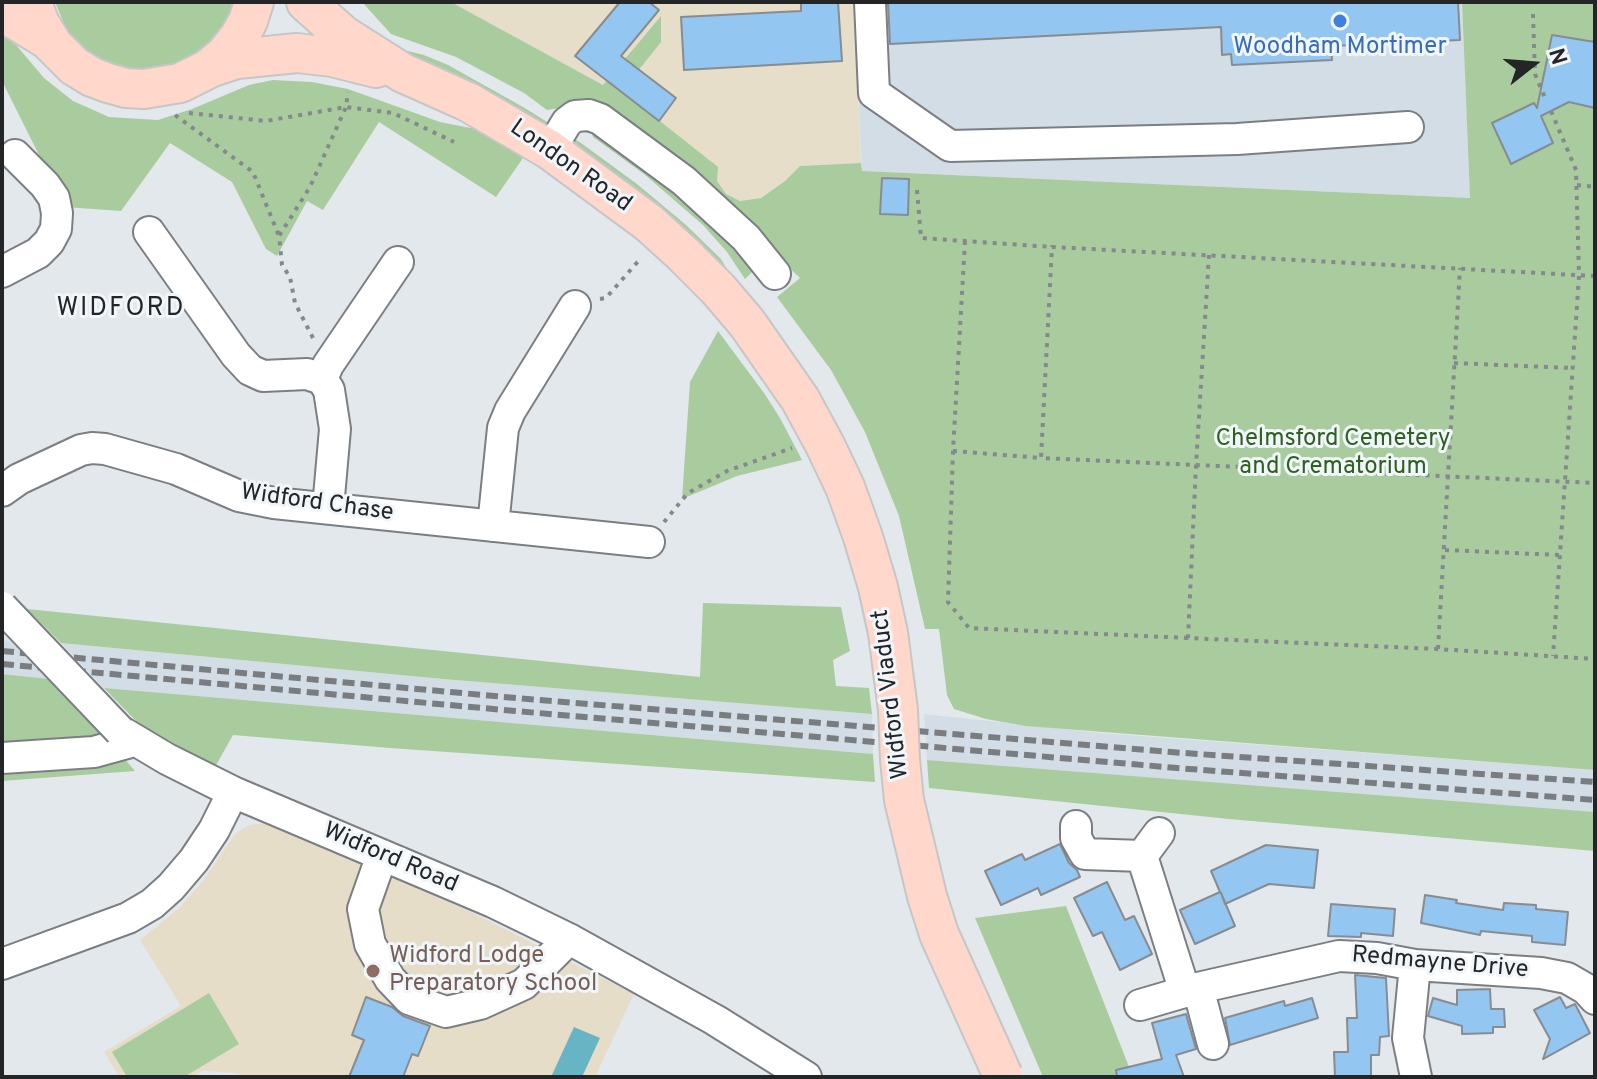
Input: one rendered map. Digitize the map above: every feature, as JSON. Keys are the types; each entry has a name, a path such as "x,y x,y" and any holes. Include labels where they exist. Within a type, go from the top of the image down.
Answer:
{"main road":[{"path":"32,2 50,41 66,59 83,72 108,83 144,89 189,80 208,69 225,55 239,37 254,2"},
{"name":"London Road","path":"306,2 343,35 403,73 468,102 550,150 660,233 718,289"},
{"path":"2,12 50,41"},
{"name":"London Road","path":"208,69 237,59 297,53 332,57 403,73"},
{"name":"Widford Viaduct","path":"718,289 754,332 800,399 838,473 863,537 888,633 898,710 904,800 923,884 939,934 1004,1076"}],"street":[{"path":"870,2 874,93 950,146 1237,139 1408,127"},
{"path":"550,150 567,122 575,116 589,115 600,119 684,181 746,238 775,274"},
{"path":"2,272 38,253 56,229 54,198 15,155"},
{"path":"149,232 236,355 250,370 263,376 325,372"},
{"path":"328,508 335,429 325,372 398,262"},
{"path":"493,526 503,428 510,411 575,306"},
{"name":"Widford Chase","path":"2,491 19,479 81,450 105,449 176,469 239,496 274,503 649,542"},
{"name":"Widford Road","path":"2,607 127,736 233,792 493,902 569,939 715,1020 806,1077"},
{"path":"2,758 94,752 127,736"},
{"path":"2,964 115,923 152,904 194,860 214,830 233,792"},
{"path":"1076,826 1076,838 1085,854 1151,845 1191,990 1213,1044"},
{"path":"382,855 363,909 370,944 390,979 409,999 446,1012 480,1004 524,984 569,939"},
{"name":"Redmayne Drive","path":"1140,1005 1339,956 1377,958 1415,965 1541,973 1567,978 1594,997"},
{"path":"1415,965 1408,1038 1416,1077"}],"path":[{"path":"1533,14 1535,74 1545,98"},
{"path":"279,236 310,187 346,107 350,84"},
{"path":"325,372 295,303 290,277 282,265 279,236 253,172 171,111 266,121 346,107 393,113 454,142"},
{"path":"1551,111 1576,170 1579,276 1553,656"},
{"path":"1577,185 1595,187"},
{"path":"917,190 921,238 1595,276"},
{"path":"575,306 606,298 660,233"},
{"path":"965,241 948,602 969,628 1595,659"},
{"path":"1041,458 1052,247"},
{"path":"1188,638 1209,255"},
{"path":"1438,649 1460,268"},
{"path":"1454,363 1572,368"},
{"path":"649,542 688,493 727,471 800,445"},
{"path":"953,451 1041,458 1595,483"},
{"path":"1445,550 1560,555"}],"shaded area":[{"path":"451,2 854,2 861,163 800,166 760,198 740,201 726,194 717,181 717,167 622,91 660,17 603,85"},
{"path":"854,2 1462,2 1470,198 862,171"},
{"path":"2,640 12,641 49,679 2,674"},
{"path":"61,643 443,679 872,714 873,754 104,688"},
{"path":"924,714 1100,733 1595,770 1595,812 927,760"},
{"name":"Widford Lodge Preparatory School","path":"265,823 465,909 634,994 595,1077 245,1077 236,1073 203,1071 193,1077 119,1077 104,1052 181,1006 140,940 179,908 203,881 235,834 249,825"}],"green space":[{"path":"55,2 236,2 228,25 194,60 147,73 114,68 88,53 65,26"},
{"name":"Chelmsford Cemetery and Crematorium","path":"362,2 451,2 603,85 661,16 661,42 622,91 718,167 717,181 726,194 740,201 761,198 800,166 861,163 862,171 1470,198 1462,2 1595,2 1595,770 1026,726 954,709 947,695 939,629 925,629 899,516 865,432 831,370 777,297 800,278 761,241 590,103 547,110 524,93 456,57 391,34"},
{"path":"2,34 17,46 44,78 73,101 109,117 158,120 249,85 273,80 312,82 348,89 440,122 481,130 523,158 496,197 379,122 323,210 307,201 277,256 266,249 232,182 170,143 121,211 65,207 2,81"},
{"path":"396,48 448,65 581,143 686,225 721,259 731,276 658,208 578,147"},
{"path":"591,131 711,215 754,270 745,279 703,225 644,174 593,137"},
{"path":"718,331 764,393 802,460 737,476 682,499 690,382"},
{"path":"703,603 841,607 850,651 833,660 836,686 869,688 872,714 443,679 61,643 27,609 700,677"},
{"path":"2,674 49,679 135,771 2,781"},
{"path":"104,688 873,754 875,782 233,735 215,767 138,723"},
{"path":"927,760 1595,812 1595,851 1229,819 929,788"},
{"path":"1066,906 1133,1077 1043,1077 975,918"},
{"path":"209,993 239,1044 184,1077 127,1077 112,1052"}],"water":[{"path":"574,1027 600,1038 582,1077 551,1077"}],"building":[{"path":"620,2 649,2 659,10 621,56 676,98 659,121 575,56"},
{"path":"801,2 838,2 842,61 684,70 681,17 801,11"},
{"path":"888,2 1458,2 1460,40 1331,46 1332,60 1232,65 1231,54 1222,55 1221,27 890,44"},
{"path":"1552,35 1595,42 1595,108 1569,102 1541,116 1553,143 1511,164 1492,123 1534,103 1537,108"},
{"path":"882,178 909,179 908,215 880,214"},
{"path":"1060,844 1080,877 1041,895 1038,888 1001,905 985,871 1022,854 1025,860"},
{"path":"1266,845 1318,850 1314,888 1269,884 1226,904 1235,926 1195,944 1180,910 1220,892 1211,871"},
{"path":"1107,882 1125,920 1134,916 1152,954 1120,970 1102,932 1093,936 1074,898"},
{"path":"1425,895 1503,910 1504,903 1536,905 1536,909 1568,912 1565,945 1532,942 1532,936 1481,931 1480,935 1421,923"},
{"path":"1331,904 1395,909 1393,936 1361,933 1361,937 1328,936"},
{"path":"1355,975 1386,978 1389,1036 1380,1037 1379,1055 1371,1055 1371,1077 1335,1077 1334,1052 1348,1052 1347,1018 1357,1018"},
{"path":"1490,989 1491,1009 1504,1009 1505,1027 1493,1027 1493,1033 1462,1034 1462,1026 1428,1016 1433,998 1457,1005 1457,990"},
{"path":"366,997 430,1026 418,1056 412,1054 403,1077 349,1077 364,1040 352,1035"},
{"path":"1560,997 1566,1008 1575,1004 1590,1033 1543,1059 1550,1039 1534,1010"},
{"path":"1312,998 1318,1018 1230,1045 1225,1018 1284,1001 1285,1006"},
{"path":"1186,1014 1196,1049 1176,1055 1184,1077 1117,1077 1116,1070 1162,1059 1152,1023"}],"railway":[{"path":"2,651 516,698 1184,753 1595,782"},
{"path":"2,664 1177,768 1595,800"}],"place":[{"name":"Woodham Mortimer","path":"1340,21"},
{"name":"Widford Lodge Preparatory School","path":"373,971"}],"district":[{"name":"WIDFORD","path":"121,310"}]}
